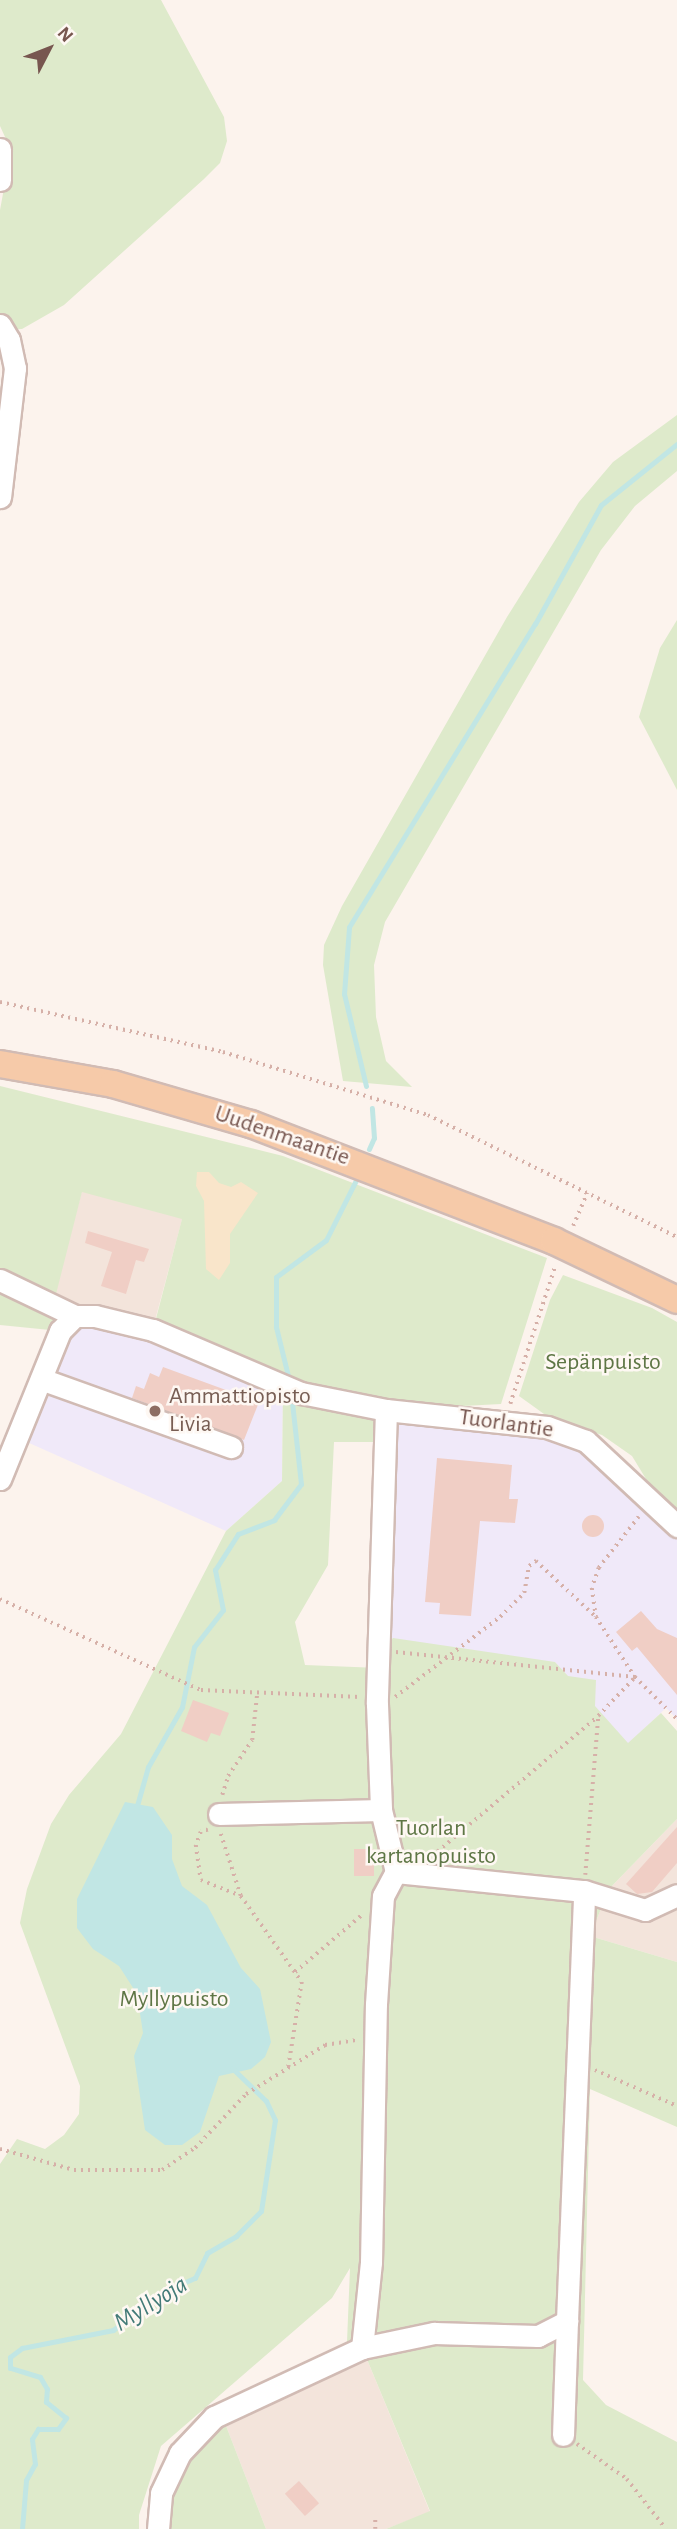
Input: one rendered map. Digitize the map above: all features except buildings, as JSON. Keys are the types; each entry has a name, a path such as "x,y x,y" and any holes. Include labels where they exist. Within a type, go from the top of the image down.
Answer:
{"main road":[{"name":"Uudenmaantie","path":"0,1065 113,1084 251,1124 560,1245 677,1300"}],"street":[{"path":"0,149 0,180"},
{"path":"0,325 9,340 15,368 0,497"},
{"name":"Tuorlantie","path":"0,1280 75,1316 95,1316 153,1330 292,1389 386,1410 547,1427 586,1441 677,1526"},
{"path":"0,1479 60,1331 75,1316"},
{"path":"41,1379 231,1447"},
{"path":"362,2348 371,2262 375,2038 383,1896 396,1872 381,1810 377,1704 386,1410"},
{"path":"219,1814 381,1810"},
{"path":"396,1872 584,1891 645,1910 677,1895"},
{"path":"563,2435 584,1891"},
{"path":"158,2529 161,2493 180,2453 214,2417 362,2348 433,2333 538,2336 567,2321"}],"path":[{"path":"0,1002 223,1052 428,1115 677,1237"},
{"path":"505,1421 560,1245 586,1193"},
{"path":"596,1617 592,1588 599,1568 651,1501"},
{"path":"0,1599 201,1690 363,1698 377,1704 385,1704 451,1656 524,1593 529,1566 536,1561 596,1617 635,1677 677,1719"},
{"path":"380,1651 451,1656 635,1677"},
{"path":"396,1872 424,1863 598,1716 635,1677"},
{"path":"219,1814 223,1787 253,1740 257,1693"},
{"path":"584,1891 598,1716"},
{"path":"241,1896 201,1880 196,1845 201,1832 219,1826 241,1896 278,1955 302,1982 288,2070"},
{"path":"295,1972 383,1896"},
{"path":"0,2149 74,2170 162,2170 195,2148 246,2094 325,2045 375,2038"},
{"path":"577,2062 677,2106"},
{"path":"563,2435 626,2479 666,2529"},
{"path":"375,2517 375,2529"}],"shaded area":[{"path":"82,1191 182,1218 153,1328 52,1301"},
{"name":"Ammattiopisto Livia","path":"95,1316 283,1385 282,1481 226,1531 18,1438 60,1331"},
{"path":"386,1410 545,1434 581,1450 677,1535 677,1719 666,1708 628,1744 555,1662 380,1651"},
{"path":"677,1819 677,1962 590,1936 609,1889"},
{"path":"366,2357 430,2512 386,2529 266,2529 223,2418"}],"green space":[{"path":"0,0 161,0 224,117 227,141 220,163 64,305 22,329 0,330 0,210 11,150 0,126"},
{"path":"677,415 677,471 635,506 601,550 385,922 374,965 376,1017 386,1061 412,1087 343,1081 323,965 324,945 342,906 507,617 579,502 613,462"},
{"path":"677,620 677,790 639,717 660,648"},
{"path":"0,1086 283,1156 547,1258 501,1404 386,1410 385,1442 334,1442 328,1565 295,1622 305,1665 379,1668 380,1651 393,1638 555,1662 568,1676 596,1680 595,1706 628,1743 661,1713 677,1731 677,1819 609,1889 590,1936 677,1962 677,2127 590,2089 583,2380 606,2405 677,2442 677,2529 386,2529 430,2511 366,2357 347,2342 350,2268 332,2298 161,2446 139,2515 139,2529 0,2529 0,2164 17,2139 45,2149 64,2135 79,2114 80,2086 20,1923 27,1889 51,1824 69,1795 121,1734 226,1531 282,1481 283,1385 153,1330 182,1219 82,1192 54,1302 60,1331 0,1325"},
{"name":"Sepänpuisto","path":"563,1275 652,1308 677,1322 677,1516 657,1497 632,1456 602,1435 551,1419 519,1396 550,1300"},
{"path":"223,2418 266,2529 165,2529 165,2512 179,2472"}],"sand":[{"path":"197,1172 209,1172 219,1183 231,1187 241,1182 258,1193 230,1234 230,1263 219,1280 206,1269 204,1201 196,1186"}],"water":[{"path":"125,1802 153,1807 172,1835 172,1859 182,1886 207,1905 241,1968 260,1989 271,2042 265,2057 251,2069 219,2076 200,2132 182,2145 165,2145 145,2130 134,2056 143,2033 137,1994 119,1966 93,1949 77,1928 77,1899"}],"waterway":[{"path":"366,1086 344,994 349,927 535,624 601,505 677,444"},
{"path":"369,1149 374,1138 372,1108"},
{"path":"290,1384 276,1327 276,1277 326,1240 356,1180"},
{"path":"136,1809 148,1767 182,1707 194,1647 223,1610 215,1570 238,1534 274,1520 301,1484 291,1394"},
{"name":"Myllyoja","path":"22,2529 26,2480 35,2464 32,2439 38,2429 58,2429 66,2418 46,2402 47,2389 40,2377 10,2368 10,2357 22,2348 113,2330 163,2292 195,2278 207,2253 236,2236 261,2211 275,2120 266,2101 232,2068"}],"place":[{"name":"Ammattiopisto Livia","path":"155,1411"}],"park label":[{"name":"Tuorlan kartanopuisto","path":"431,1843"},
{"name":"Myllypuisto","path":"174,2000"}]}
